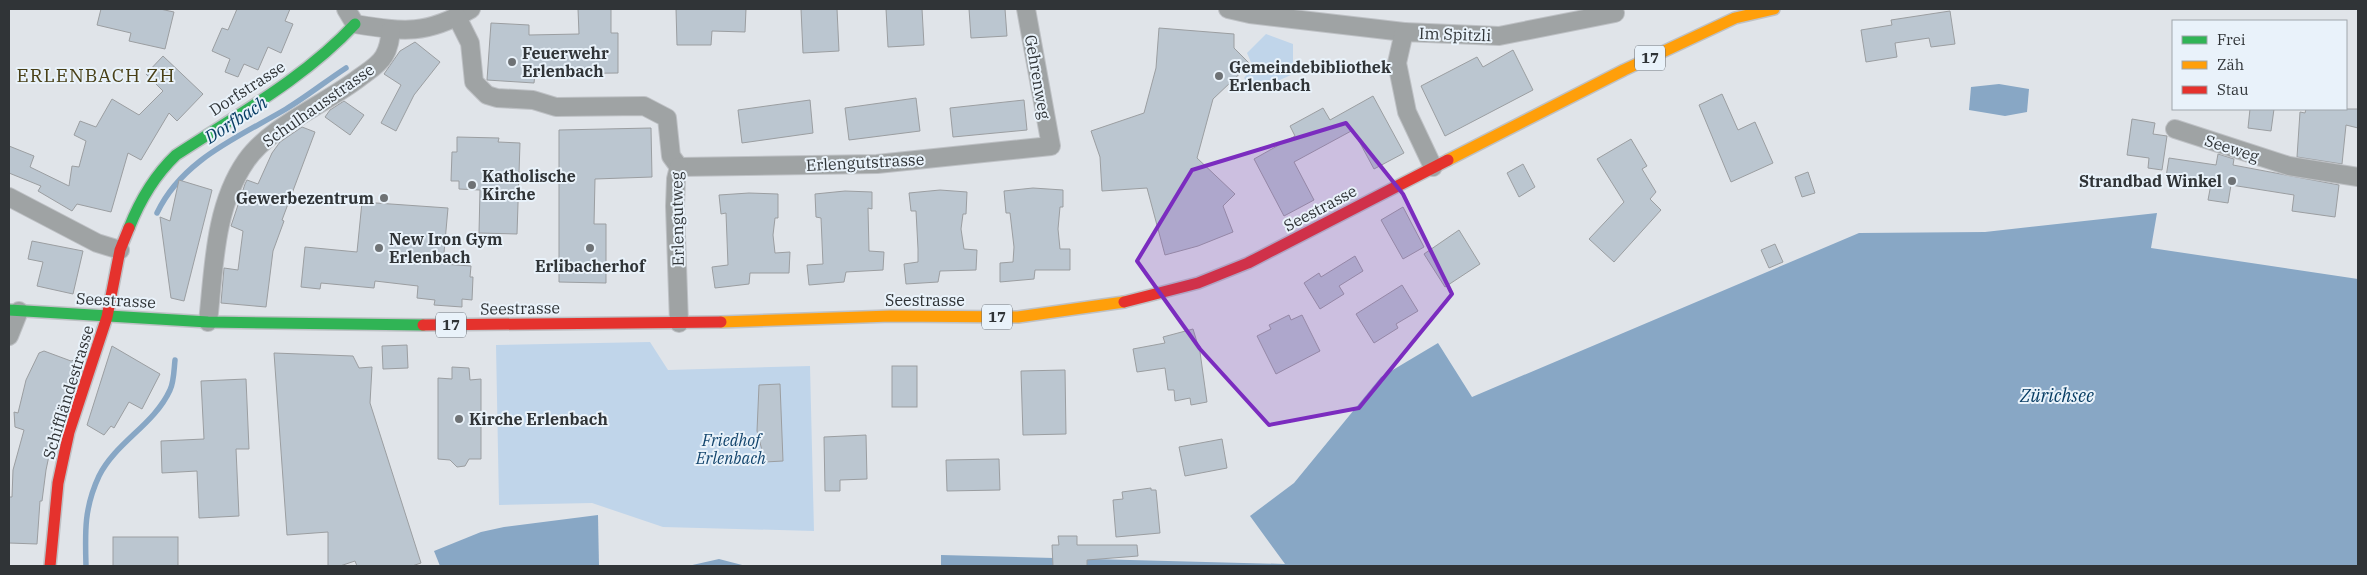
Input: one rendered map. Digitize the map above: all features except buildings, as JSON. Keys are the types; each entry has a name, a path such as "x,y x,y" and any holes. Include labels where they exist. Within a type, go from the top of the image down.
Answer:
{"main road":[{"name":"Seestrasse","path":"14,310 208,322 402,326 679,323 891,316 1018,317 1137,300 1198,283 1248,264 1434,166 1734,13 1774,9"},
{"name":"Dorfstrasse","path":"107,316 120,250 131,220 160,170 176,155 287,82 343,37 350,16"},
{"name":"Schiffländestrasse","path":"50,566 58,483 69,432 107,316"}],"street":[{"name":"Gehrenweg","path":"1026,9 1051,146"},
{"path":"1228,9 1250,14 1404,32"},
{"path":"350,16 391,30 430,28 464,13"},
{"name":"Erlengutweg","path":"464,13 470,43 474,82 480,90 497,98 533,100 556,107 644,106 667,118 671,156 679,167 676,179 675,206 679,323"},
{"name":"Im Spitzli","path":"1434,166 1407,112 1397,63 1404,32 1499,36 1615,13"},
{"name":"Schulhausstrasse","path":"208,322 220,228 228,195 242,166 266,139 352,83 380,61 387,48 391,30"},
{"name":"Seeweg","path":"2174,130 2289,166 2358,178"},
{"name":"Erlengutstrasse","path":"679,167 877,164 1051,146"},
{"path":"9,197 97,243 120,250"},
{"path":"9,336 14,310"}],"highlighted area":[{"path":"1346,123 1403,194 1452,294 1359,408 1269,425 1200,349 1137,261 1192,170"}],"green space":[{"path":"1266,34 1293,44 1293,74 1256,91 1244,78 1253,67 1247,53"},
{"name":"Friedhof Erlenbach","path":"650,342 668,370 810,366 814,531 663,527 592,503 499,505 496,345"}],"water":[{"path":"1999,84 2029,89 2027,112 2005,116 1969,110 1971,87"},
{"name":"Zürichsee","path":"2157,213 2151,248 2358,279 2358,566 941,566 941,555 1285,564 1250,516 1294,483 1381,377 1438,343 1472,397 1859,233 1985,232"},
{"path":"598,515 599,566 440,566 434,551 481,532 504,527"},
{"path":"719,559 746,566 688,566"}],"waterway":[{"name":"Dorfbach","path":"157,213 181,178 196,164 212,152 294,104 346,68"},
{"name":"Dorfbach","path":"86,566 86,520 90,499 99,476 115,453 145,424 163,402 171,387 175,360"}],"traffic: fast":[{"path":"129,228 148,189 176,155 292,79 315,62 355,24"},
{"path":"9,310 208,322 423,325"}],"traffic: slow":[{"path":"1448,160 1624,70 1735,18 1774,9"},
{"path":"721,322 891,316 1018,317 1124,302"}],"traffic: jam":[{"path":"1124,302 1198,283 1248,263 1448,160"},
{"path":"50,566 58,483 69,432 107,317 120,250 129,228"},
{"path":"423,325 721,322"}],"place":[{"name":"Feuerwehr Erlenbach","path":"512,62"},
{"name":"Gemeindebibliothek Erlenbach","path":"1219,76"},
{"name":"Strandbad Winkel","path":"2232,181"},
{"name":"Katholische Kirche","path":"472,185"},
{"name":"Gewerbezentrum","path":"384,198"},
{"name":"New Iron Gym Erlenbach","path":"379,248"},
{"name":"Erlibacherhof","path":"590,248"},
{"name":"Kirche Erlenbach","path":"459,419"}],"district":[{"name":"ERLENBACH ZH","path":"96,75"}]}
